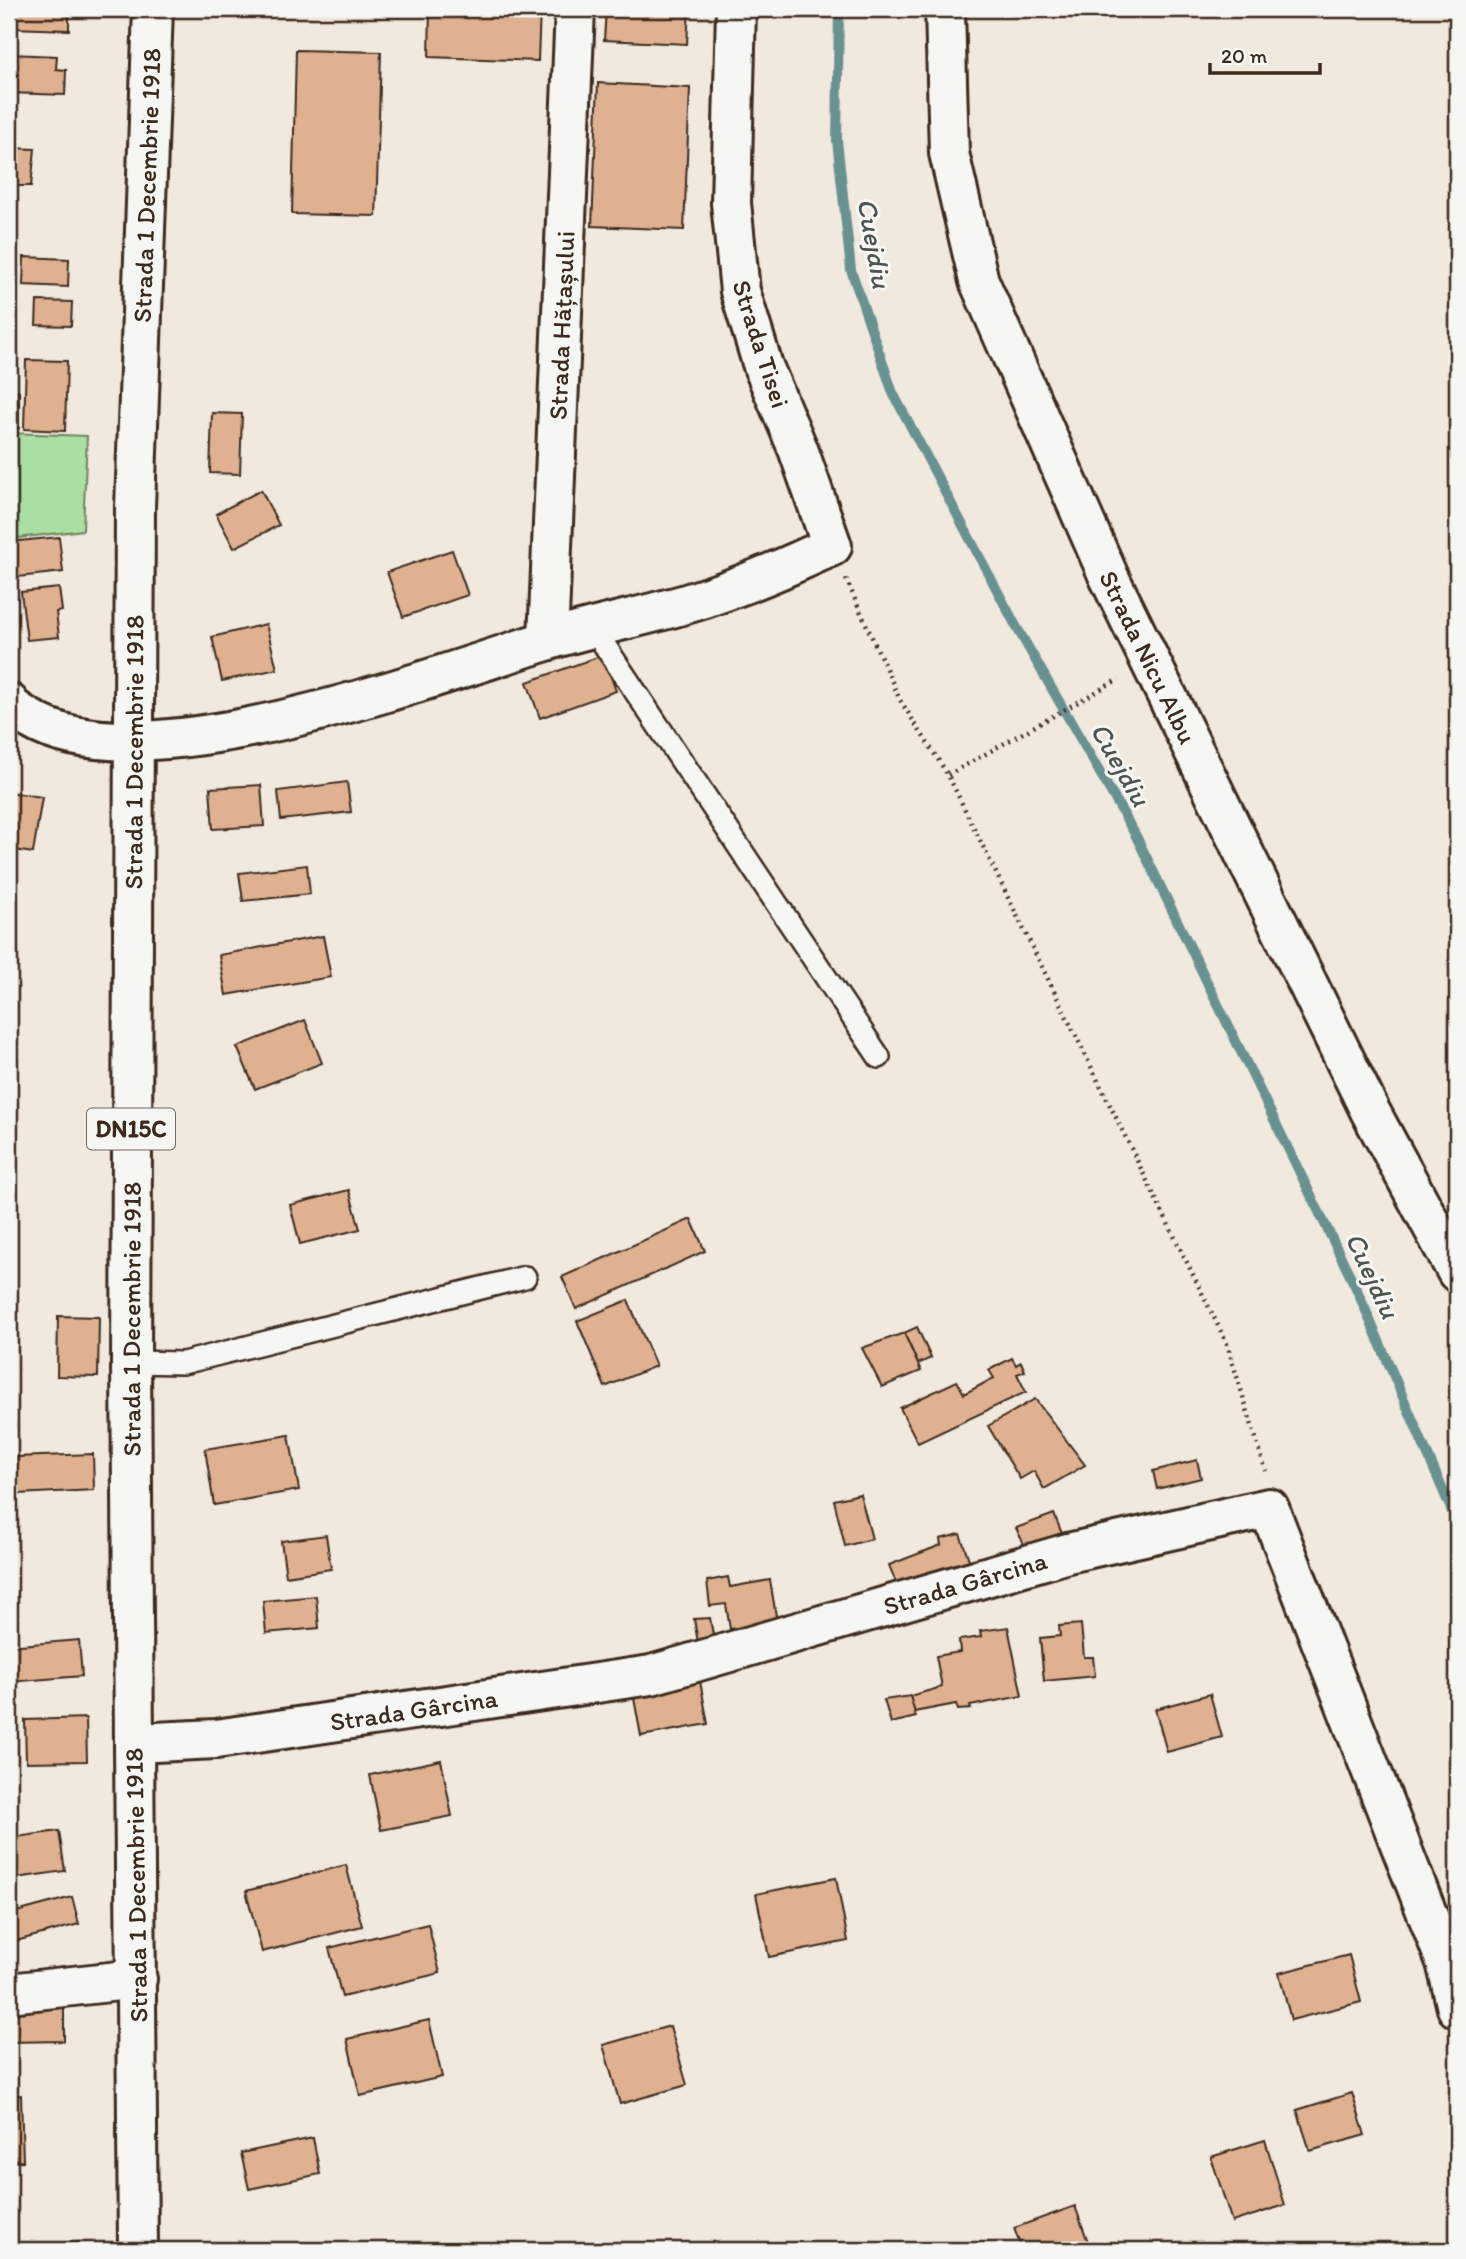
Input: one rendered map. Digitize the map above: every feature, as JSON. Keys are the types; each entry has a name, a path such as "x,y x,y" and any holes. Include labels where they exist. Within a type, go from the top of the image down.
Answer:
{"street":[{"name":"Strada 1 Decembrie 1918","path":"138,2250 131,1362 134,740 138,339 153,9"},
{"name":"Strada Hățașului","path":"548,640 575,9"},
{"name":"Strada Tisei","path":"736,9 731,203 740,291 763,366 798,449 832,546"},
{"name":"Strada Nicu Albu","path":"945,9 949,153 979,281 1109,577 1370,1111 1457,1272"},
{"path":"10,707 47,729 83,739 134,740 209,734 323,710 548,640 690,603 778,572 832,546"},
{"path":"1269,1508 1446,1962 1457,2008"},
{"name":"Strada Gârcina","path":"134,1743 216,1739 651,1675 1068,1553 1269,1508"},
{"path":"9,1993 137,1979"}],"lane":[{"path":"593,628 879,1057"},
{"path":"131,1362 183,1363 525,1277"}],"path":[{"path":"832,546 900,700 948,775 1227,1344 1265,1461 1269,1508"},
{"path":"948,775 1150,662"}],"green space":[{"path":"9,433 87,436 83,530 9,539"}],"building":[{"path":"11,9 69,9 69,30 11,28"},
{"path":"430,9 540,9 538,61 429,57"},
{"path":"606,9 689,9 687,44 604,40"},
{"path":"296,50 381,52 376,216 292,214"},
{"path":"9,54 57,56 56,69 66,70 65,95 9,93"},
{"path":"598,83 690,88 684,230 592,226"},
{"path":"9,148 35,149 31,186 9,186"},
{"path":"24,257 69,259 68,287 23,285"},
{"path":"37,301 72,302 71,326 36,325"},
{"path":"26,360 67,361 65,431 24,429"},
{"path":"9,391 19,391 19,428 9,429"},
{"path":"212,413 242,414 240,474 210,473"},
{"path":"261,490 279,525 234,548 216,514"},
{"path":"59,537 63,572 9,578 9,542"},
{"path":"452,550 468,595 403,617 387,572"},
{"path":"59,588 62,611 56,612 59,637 27,640 21,592"},
{"path":"266,624 277,669 222,681 212,637"},
{"path":"603,655 616,691 540,718 527,682"},
{"path":"347,782 351,812 281,820 278,791"},
{"path":"261,785 264,826 213,829 210,788"},
{"path":"9,792 42,797 33,853 9,849"},
{"path":"307,865 310,894 243,901 239,873"},
{"path":"323,936 331,977 226,995 219,955"},
{"path":"305,1020 322,1063 255,1089 237,1047"},
{"path":"349,1190 360,1229 300,1244 290,1205"},
{"path":"691,1219 705,1251 576,1309 562,1277"},
{"path":"628,1300 656,1366 605,1387 577,1321"},
{"path":"58,1316 99,1317 98,1377 57,1376"},
{"path":"917,1327 931,1358 918,1364 904,1333"},
{"path":"904,1333 921,1371 882,1387 862,1348"},
{"path":"1012,1358 1016,1365 1021,1362 1025,1371 1017,1374 1026,1392 918,1443 900,1408 957,1381 964,1394 994,1378 989,1370"},
{"path":"1035,1399 1085,1465 1044,1489 1034,1471 1020,1479 988,1426"},
{"path":"289,1435 299,1490 214,1505 205,1449"},
{"path":"93,1454 94,1490 18,1494 16,1457"},
{"path":"1197,1460 1201,1478 1157,1489 1153,1471"},
{"path":"860,1494 872,1539 845,1546 834,1500"},
{"path":"1054,1514 1065,1541 1028,1553 1016,1528"},
{"path":"960,1534 974,1574 897,1585 889,1565 941,1545 940,1539"},
{"path":"326,1535 331,1569 286,1576 281,1541"},
{"path":"728,1577 730,1587 770,1580 777,1622 730,1629 726,1604 710,1606 707,1581"},
{"path":"316,1596 319,1628 266,1633 263,1601"},
{"path":"710,1618 715,1646 699,1649 694,1619"},
{"path":"1081,1624 1084,1657 1093,1657 1095,1676 1044,1681 1040,1638 1060,1636 1059,1626"},
{"path":"1008,1627 1022,1696 970,1706 971,1709 958,1710 956,1704 914,1712 910,1696 942,1687 936,1656 960,1652 959,1640 981,1637 980,1631"},
{"path":"79,1640 82,1676 9,1682 9,1646"},
{"path":"700,1681 708,1724 641,1736 633,1693"},
{"path":"1210,1694 1222,1737 1167,1752 1155,1709"},
{"path":"910,1696 916,1717 891,1723 884,1700"},
{"path":"86,1718 87,1761 26,1762 25,1720"},
{"path":"441,1760 452,1816 381,1830 370,1775"},
{"path":"59,1831 65,1871 9,1879 9,1838"},
{"path":"346,1865 362,1926 262,1952 246,1891"},
{"path":"836,1878 848,1941 769,1957 756,1894"},
{"path":"72,1897 79,1924 16,1941 9,1914"},
{"path":"428,1924 440,1973 342,1997 329,1948"},
{"path":"1349,1955 1361,2002 1291,2020 1279,1973"},
{"path":"64,2002 64,2041 9,2042 9,2003"},
{"path":"429,2020 442,2077 360,2096 347,2039"},
{"path":"670,2026 687,2085 620,2104 603,2045"},
{"path":"1352,2093 1365,2135 1310,2151 1297,2110"},
{"path":"21,2095 23,2161 9,2162 9,2096"},
{"path":"313,2138 320,2174 249,2189 241,2153"},
{"path":"1265,2140 1285,2205 1232,2222 1211,2157"},
{"path":"1075,2206 1091,2250 1022,2250 1014,2228"},
{"path":"78,2242 79,2250 23,2250"}],"waterway":[{"name":"Cuejdiu","path":"839,9 837,140 851,270 893,393 1016,626 1136,836 1357,1290 1457,1523"}]}
